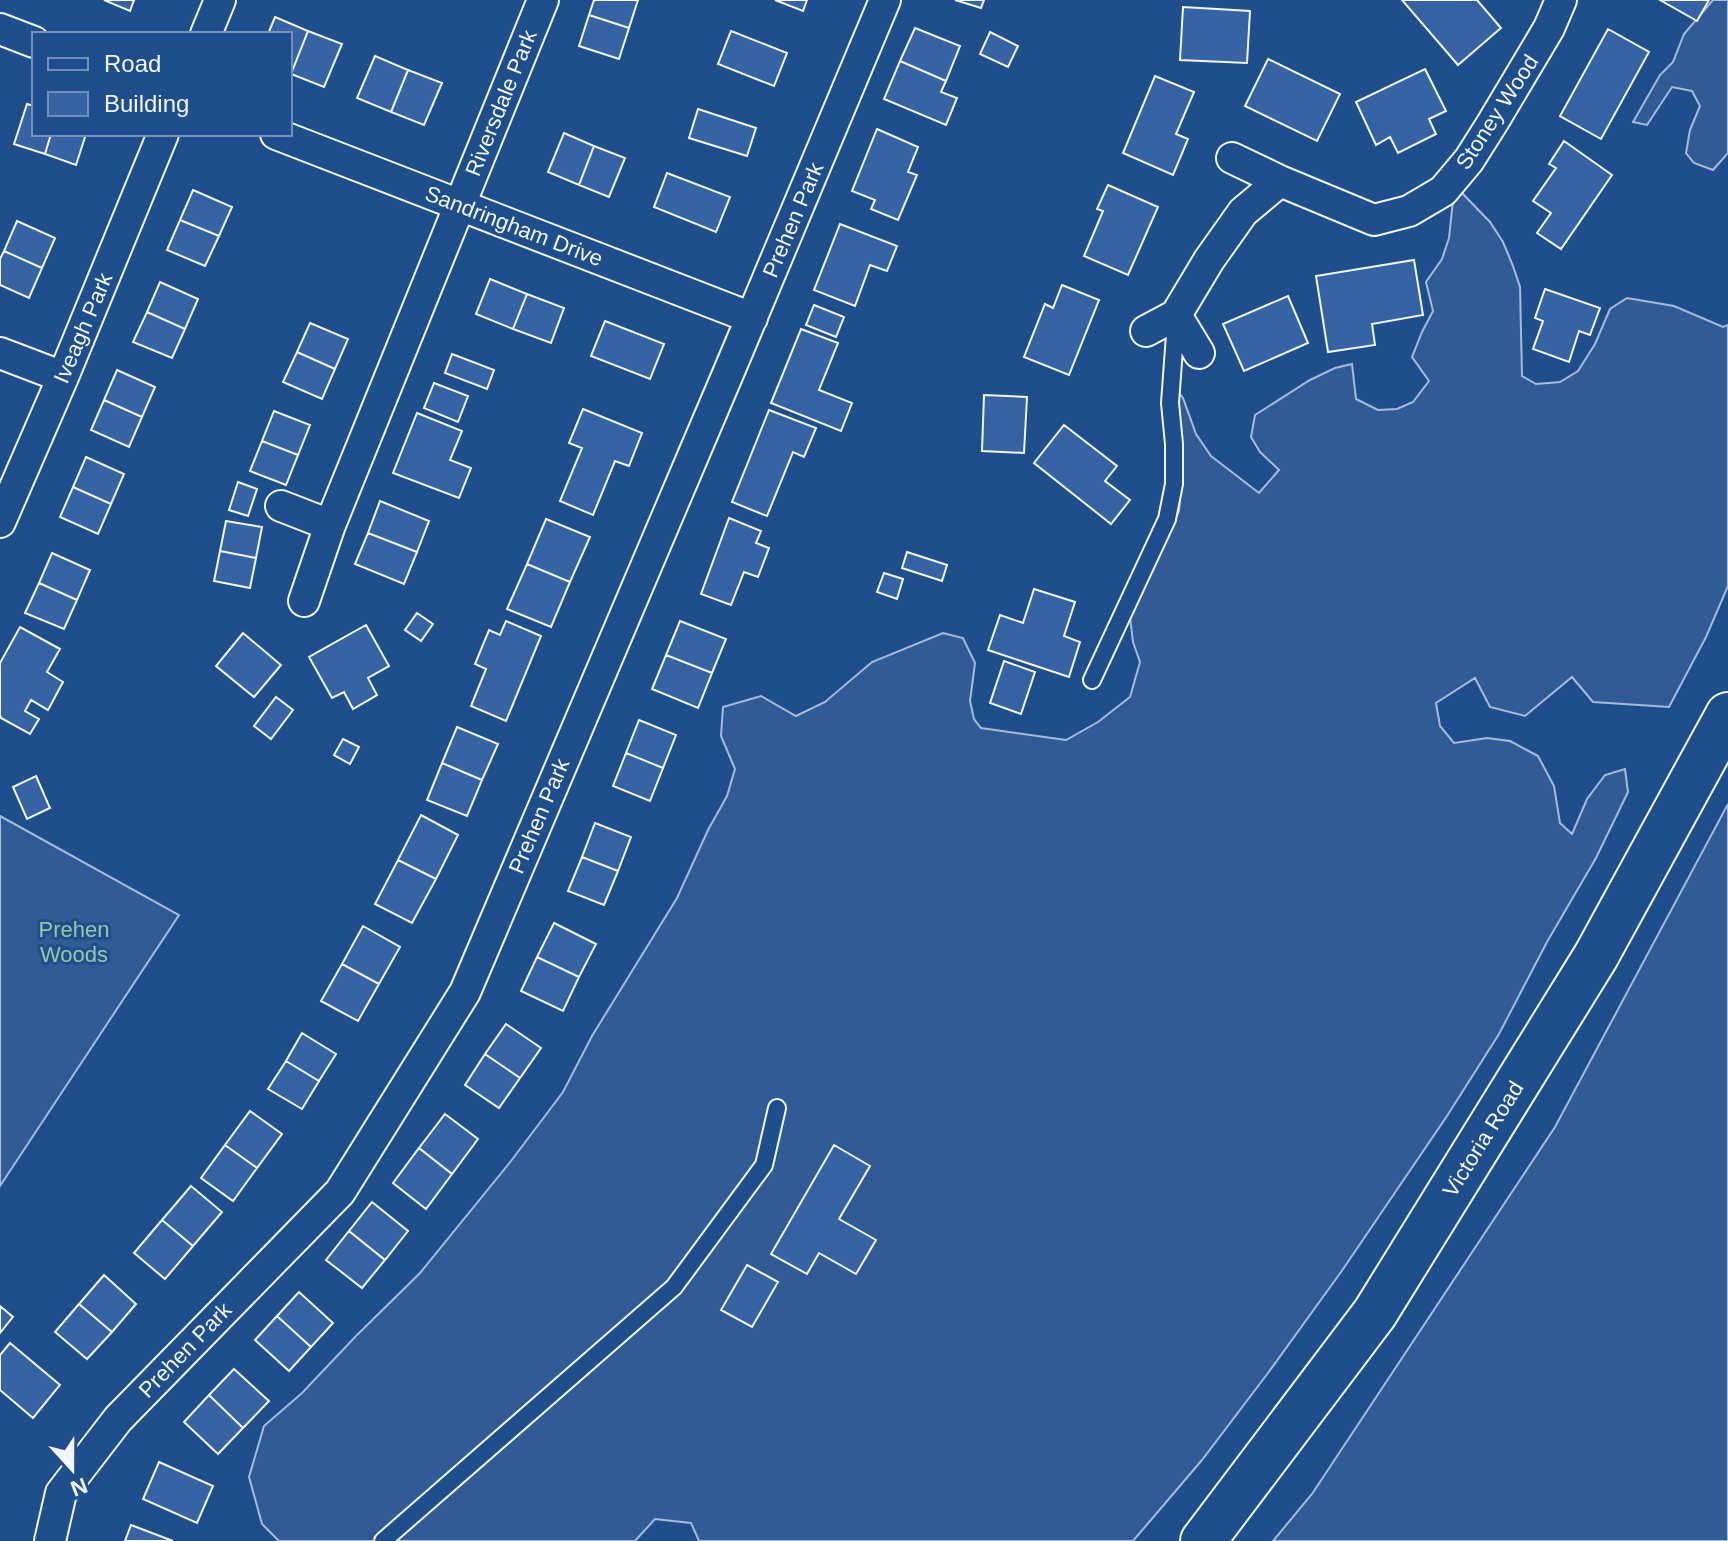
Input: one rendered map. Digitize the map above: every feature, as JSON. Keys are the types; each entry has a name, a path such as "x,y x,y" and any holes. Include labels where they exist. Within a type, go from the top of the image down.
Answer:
{"highway":[{"name":"Victoria Road","path":"1203,1541 1375,1313 1596,956 1728,715"}],"street":[{"path":"207,32 220,0"},
{"name":"Riversdale Park","path":"304,601 330,525 543,0"},
{"name":"Prehen Park","path":"50,1541 61,1493 118,1419 340,1192 465,992 885,0"},
{"name":"Stoney Wood","path":"1232,158 1374,220 1409,211 1443,191 1469,160 1549,28 1561,0"},
{"path":"0,29 32,41"},
{"name":"Iveagh Park","path":"0,522 162,136"},
{"name":"Sandringham Drive","path":"281,136 752,318"},
{"path":"1146,331 1176,315 1243,212 1280,181"},
{"path":"1176,315 1199,353"},
{"path":"0,353 63,377"},
{"path":"281,506 330,525"}],"lane":[{"path":"1092,680 1167,519 1174,484 1170,403 1176,315"},
{"path":"383,1541 674,1287 764,1165 777,1108"}],"shaded area":[{"path":"1713,0 1728,0 1728,153 1713,170 1694,163 1686,153 1690,130 1700,106 1692,91 1672,87 1647,125 1633,122 1660,75 1673,62 1684,34"},
{"path":"1461,192 1490,222 1513,266 1520,287 1522,376 1536,384 1560,382 1578,371 1595,344 1610,309 1627,298 1674,306 1723,327 1728,325 1728,586 1706,637 1669,707 1593,702 1572,677 1525,716 1490,707 1475,678 1436,703 1440,726 1454,743 1487,738 1510,741 1538,756 1554,786 1560,823 1572,834 1587,799 1605,775 1625,769 1628,792 1596,858 1499,1034 1447,1116 1268,1373 1202,1460 1133,1541 699,1541 691,1523 655,1519 635,1541 279,1541 262,1524 249,1477 264,1426 302,1393 420,1273 563,1092 592,1036 677,898 727,796 735,769 721,736 723,707 761,696 796,716 825,702 872,662 943,633 963,638 975,663 970,701 974,719 981,728 1066,740 1098,722 1130,697 1140,662 1133,642 1130,617 1147,574 1179,511 1181,465 1172,384 1183,398 1196,434 1211,456 1259,493 1279,470 1260,452 1251,437 1255,415 1310,380 1352,364 1356,399 1378,410 1397,409 1413,402 1429,381 1412,357 1433,311 1426,282 1442,259 1449,238 1453,201"},
{"path":"1728,804 1728,1541 1273,1541 1312,1494 1555,1127"},
{"name":"Prehen Woods","path":"0,816 179,915 0,1186"}],"building":[{"path":"104,0 134,0 130,11"},
{"path":"594,0 638,0 629,28 589,15"},
{"path":"775,0 807,0 803,11"},
{"path":"955,0 984,0 981,8"},
{"path":"1402,0 1477,0 1501,28 1458,65"},
{"path":"1660,0 1709,0 1697,21"},
{"path":"1183,7 1250,11 1247,63 1180,60"},
{"path":"589,15 629,28 619,59 579,46"},
{"path":"275,17 308,31 292,71 292,32 269,32"},
{"path":"915,28 960,46 946,81 900,61"},
{"path":"1608,29 1649,52 1601,139 1560,116"},
{"path":"308,31 342,44 324,87 292,74"},
{"path":"731,31 787,53 774,86 718,64"},
{"path":"990,32 1018,46 1008,67 980,54"},
{"path":"375,56 408,70 391,112 357,98"},
{"path":"1268,59 1340,94 1317,141 1245,106"},
{"path":"900,61 946,81 941,92 957,98 946,125 884,99"},
{"path":"1425,69 1446,111 1429,119 1436,134 1398,153 1390,137 1376,145 1356,102"},
{"path":"408,70 442,83 424,125 391,112"},
{"path":"1155,76 1194,92 1176,134 1188,139 1173,175 1123,153"},
{"path":"27,104 32,105 32,136 50,136 45,154 14,144"},
{"path":"698,109 756,128 747,156 689,138"},
{"path":"877,129 918,147 908,172 917,175 898,220 871,209 875,200 852,191"},
{"path":"564,133 594,146 579,185 548,172"},
{"path":"50,136 85,136 76,165 45,154"},
{"path":"1564,141 1612,175 1561,249 1537,233 1551,213 1533,201 1556,168 1549,164"},
{"path":"594,146 625,158 609,197 579,185"},
{"path":"667,173 730,197 716,232 654,207"},
{"path":"1108,185 1158,207 1128,275 1084,256 1103,211 1097,209"},
{"path":"193,190 232,207 219,236 180,220"},
{"path":"180,220 219,236 205,266 167,250"},
{"path":"17,221 55,238 42,268 4,251"},
{"path":"840,224 897,246 887,271 870,265 855,306 814,290"},
{"path":"4,251 42,268 29,298 0,285 0,259"},
{"path":"1414,260 1423,315 1372,324 1375,345 1328,352 1316,276"},
{"path":"490,279 527,294 513,329 476,314"},
{"path":"160,282 198,299 185,329 147,312"},
{"path":"1062,285 1099,300 1069,375 1024,357 1045,304 1053,308"},
{"path":"1545,289 1600,308 1590,335 1579,331 1569,362 1533,349 1543,321 1535,318"},
{"path":"527,294 564,308 551,343 513,329"},
{"path":"1288,296 1308,343 1244,371 1223,324"},
{"path":"814,305 844,317 836,337 806,325"},
{"path":"147,312 185,329 172,358 133,342"},
{"path":"605,321 664,344 650,379 591,356"},
{"path":"310,323 348,339 335,369 297,352"},
{"path":"801,329 838,343 819,390 852,403 841,431 771,403"},
{"path":"297,352 335,369 322,399 283,382"},
{"path":"452,354 494,370 487,389 445,373"},
{"path":"117,370 155,387 142,417 104,400"},
{"path":"434,383 468,396 458,422 424,408"},
{"path":"984,395 1027,397 1024,453 982,451"},
{"path":"104,400 142,417 129,447 91,430"},
{"path":"583,409 642,433 629,466 615,461 593,515 560,501 582,448 569,443"},
{"path":"769,410 816,428 804,457 793,452 767,516 732,502"},
{"path":"274,411 310,425 298,455 262,441"},
{"path":"417,413 462,431 450,460 471,468 459,498 393,473"},
{"path":"1064,425 1117,466 1105,481 1130,500 1111,524 1034,463"},
{"path":"262,441 298,455 286,485 250,471"},
{"path":"86,457 124,474 111,504 73,487"},
{"path":"238,482 257,489 248,516 229,510"},
{"path":"73,487 111,504 98,534 60,517"},
{"path":"380,501 429,521 417,552 368,533"},
{"path":"729,518 761,531 756,543 769,548 758,577 744,572 731,605 701,594"},
{"path":"546,519 590,537 570,582 527,564"},
{"path":"226,521 262,527 256,558 220,551"},
{"path":"368,533 417,552 404,584 355,564"},
{"path":"220,551 256,558 250,588 214,581"},
{"path":"907,552 947,565 942,581 902,568"},
{"path":"52,553 90,570 77,600 39,583"},
{"path":"527,564 570,582 551,627 507,609"},
{"path":"884,573 903,579 897,599 877,592"},
{"path":"39,583 77,600 64,629 25,613"},
{"path":"1034,589 1075,602 1064,636 1080,642 1069,677 988,650 1000,615 1023,623"},
{"path":"417,613 433,624 421,641 405,630"},
{"path":"506,621 541,636 506,721 471,706 486,669 475,664 489,630 500,635"},
{"path":"680,621 726,639 712,673 666,655"},
{"path":"366,625 389,666 368,678 377,695 353,709 344,692 332,698 309,657"},
{"path":"20,627 60,649 47,672 63,682 48,710 31,700 25,711 39,719 30,734 0,715 0,663"},
{"path":"243,633 281,665 254,697 216,666"},
{"path":"666,655 712,673 698,708 652,689"},
{"path":"1004,661 1035,672 1021,714 990,703"},
{"path":"276,697 293,710 271,739 254,726"},
{"path":"639,720 676,735 663,768 626,753"},
{"path":"457,727 498,744 482,780 442,763"},
{"path":"343,739 359,747 350,764 334,755"},
{"path":"626,753 663,768 650,801 613,786"},
{"path":"442,763 482,780 467,816 427,800"},
{"path":"36,776 50,808 27,819 13,787"},
{"path":"421,815 458,835 436,879 398,860"},
{"path":"595,823 631,837 618,871 582,857"},
{"path":"582,857 618,871 604,905 568,891"},
{"path":"398,860 436,879 412,923 375,904"},
{"path":"554,923 596,944 579,977 537,957"},
{"path":"363,926 400,947 379,984 342,964"},
{"path":"537,957 579,977 563,1011 521,991"},
{"path":"342,964 379,984 358,1021 321,1001"},
{"path":"506,1024 541,1048 520,1078 485,1054"},
{"path":"302,1033 336,1054 319,1081 286,1061"},
{"path":"485,1054 520,1078 499,1108 465,1085"},
{"path":"286,1061 319,1081 302,1109 268,1089"},
{"path":"250,1111 282,1134 257,1168 225,1145"},
{"path":"445,1114 478,1139 452,1174 419,1148"},
{"path":"225,1145 257,1168 233,1201 201,1178"},
{"path":"834,1145 870,1166 839,1219 876,1240 856,1274 819,1253 807,1274 771,1254"},
{"path":"419,1148 452,1174 426,1209 393,1183"},
{"path":"191,1186 222,1212 193,1246 162,1220"},
{"path":"372,1202 408,1231 385,1260 349,1231"},
{"path":"162,1220 193,1246 165,1279 134,1253"},
{"path":"349,1231 385,1260 362,1288 326,1260"},
{"path":"747,1265 778,1282 752,1327 721,1310"},
{"path":"104,1275 136,1304 112,1332 79,1304"},
{"path":"299,1292 333,1323 311,1347 277,1316"},
{"path":"79,1304 112,1332 87,1359 55,1332"},
{"path":"0,1306 13,1317 0,1333"},
{"path":"277,1316 311,1347 289,1371 255,1340"},
{"path":"10,1343 60,1385 33,1418 0,1390 0,1355"},
{"path":"234,1369 269,1401 243,1428 209,1395"},
{"path":"209,1395 243,1428 218,1454 184,1422"},
{"path":"159,1462 213,1486 197,1523 143,1499"},
{"path":"131,1525 173,1541 125,1541"}]}
